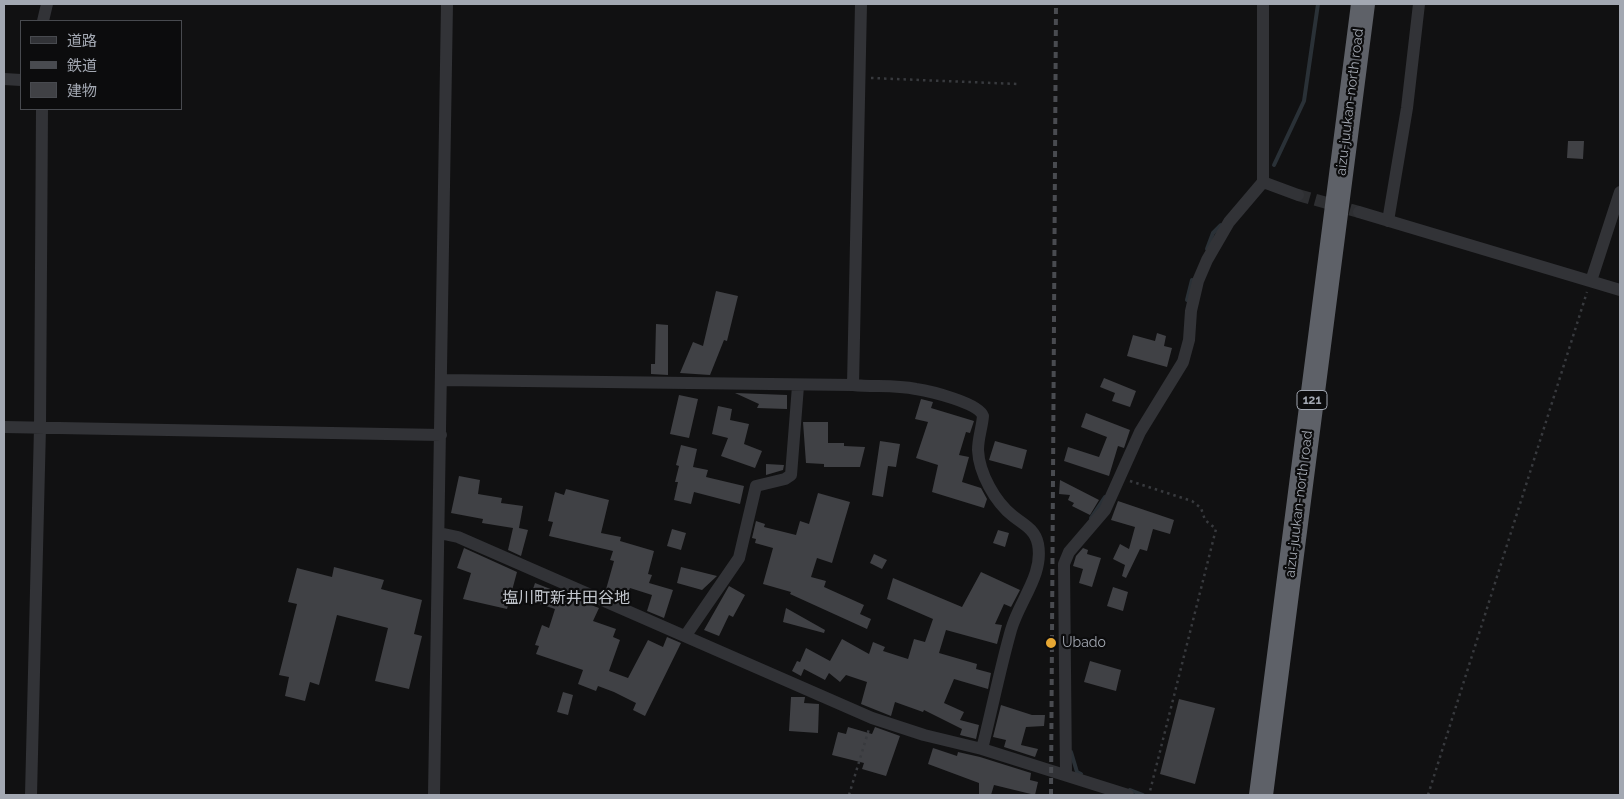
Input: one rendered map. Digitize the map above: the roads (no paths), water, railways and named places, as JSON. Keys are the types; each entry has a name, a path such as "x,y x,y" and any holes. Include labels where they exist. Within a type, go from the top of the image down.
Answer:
{"highway":[{"name":"aizu-juukan-north road","path":"1246,795 1346,4"},
{"name":"aizu-juukan-north road","path":"1261,795 1363,4"}],"street":[{"path":"43,20 47,4"},
{"path":"434,795 448,4"},
{"path":"853,385 861,4"},
{"path":"1066,775 1064,564 1069,552 1105,510 1140,432 1183,362 1189,340 1191,311 1198,281 1207,260 1229,222 1263,182 1263,4"},
{"path":"1388,221 1407,108 1419,4"},
{"path":"4,80 20,80"},
{"path":"31,795 40,427 42,110"},
{"path":"1263,182 1298,195"},
{"path":"1591,281 1620,192"},
{"path":"1359,212 1620,290"},
{"path":"442,380 798,386 853,385 915,389 945,396 978,409 983,416 978,441 979,458 986,480 1010,513 1036,536 1038,548 1037,570 1015,616 982,749"},
{"path":"686,635 737,561 756,486 785,480 791,475 798,386"},
{"path":"4,427 441,435"},
{"path":"439,533 458,537 686,635 872,718 924,735 982,749 1128,795"}],"waterway":[{"path":"1274,165 1304,101 1318,4"},
{"path":"1207,249 1213,233 1221,225"},
{"path":"1187,300 1192,280"},
{"path":"1091,518 1105,497"},
{"path":"1071,752 1077,772 1081,774"},
{"path":"1130,790 1143,795"}],"tunnel":[{"path":"1298,195 1359,212"}],"railway":[{"path":"1051,795 1056,4"}],"place":[{"name":"Ubado","path":"1051,643"}],"district":[{"name":"塩川町新井田谷地","path":"566,598"}]}
